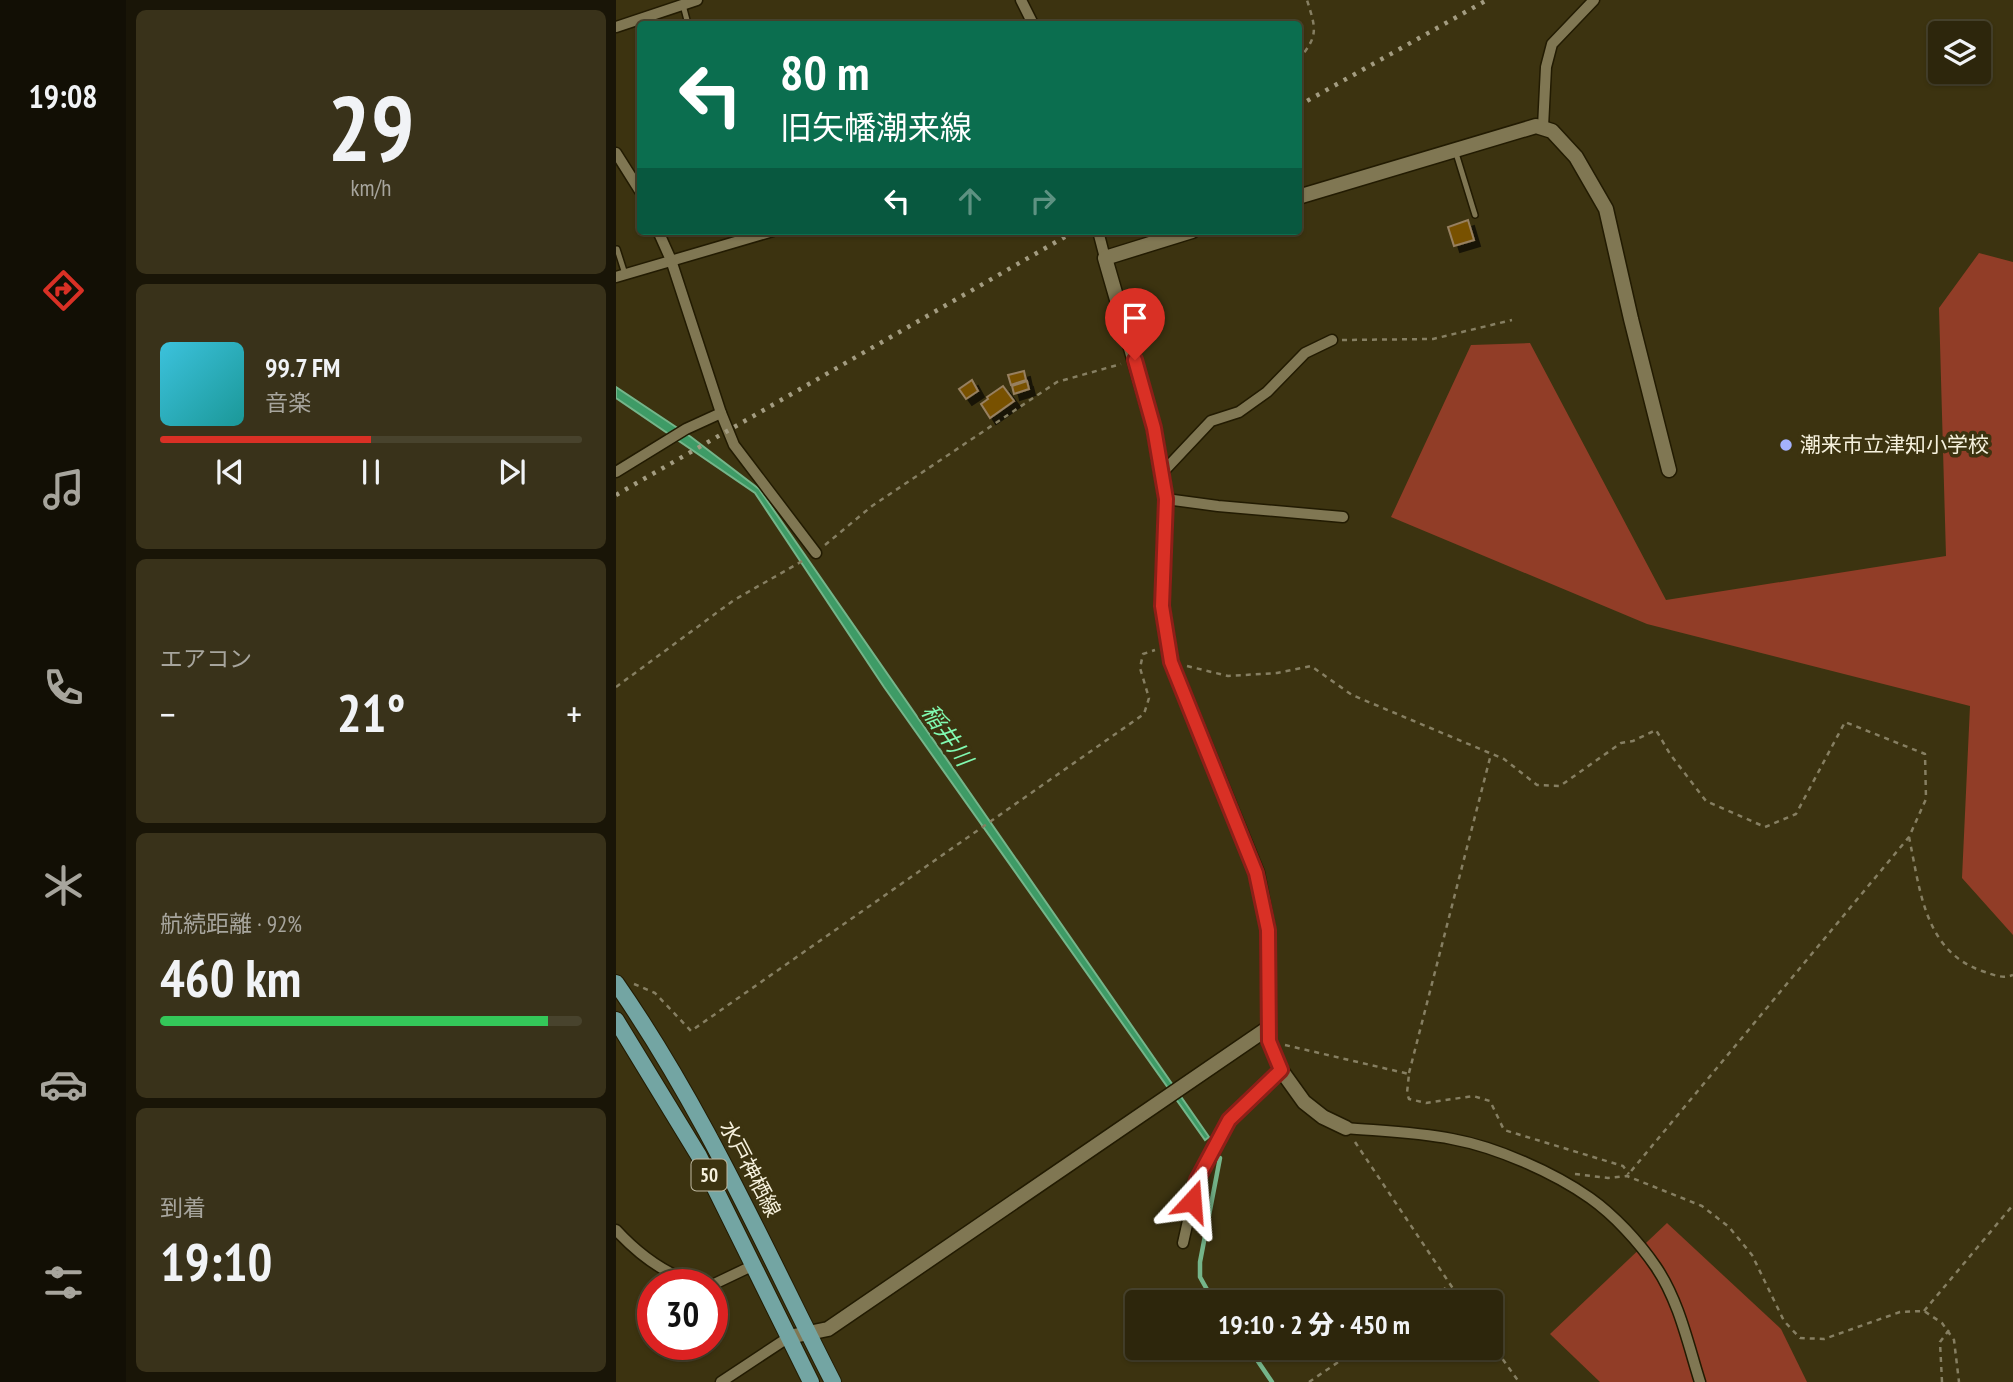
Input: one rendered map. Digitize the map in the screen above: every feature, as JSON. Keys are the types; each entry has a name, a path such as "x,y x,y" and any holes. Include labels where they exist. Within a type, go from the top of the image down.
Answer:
{"main road":[{"name":"水戸神栖線","path":"619,987 669,1066 713,1144 833,1382"},
{"name":"水戸神栖線","path":"616,1020 699,1156 811,1382"}],"street":[{"path":"616,27 664,5 682,5 697,0"},
{"path":"1021,0 1032,21"},
{"path":"1544,128 1546,67 1552,44 1594,0"},
{"path":"1302,196 1536,127 1552,131 1576,157 1606,209 1630,319 1669,470"},
{"path":"616,153 637,185"},
{"path":"660,235 671,260 734,445 813,555"},
{"path":"620,276 759,235"},
{"path":"1099,235 1154,428 1162,473 1166,499 1162,606 1171,662 1256,873 1268,930 1268,1034 1281,1070 1304,1102 1323,1117 1346,1128 1454,1139 1488,1148 1544,1172 1590,1198 1625,1230 1657,1268 1673,1300 1700,1382"},
{"path":"1105,258 1179,235"},
{"path":"1162,473 1211,422 1239,412 1286,376 1305,353 1332,340"},
{"path":"616,471 687,429 721,413"},
{"path":"1166,499 1343,517"},
{"path":"722,1382 789,1337 828,1329 1174,1091 1268,1034"},
{"path":"1183,1243 1197,1180 1229,1120 1281,1070"},
{"path":"616,1230 662,1269"},
{"path":"728,1277 754,1265"}],"lane":[{"path":"682,5 687,21"},
{"path":"1455,150 1475,215"},
{"path":"617,249 620,276"}],"path":[{"path":"1302,55 1316,32 1307,0"},
{"path":"1332,340 1433,339 1512,320"},
{"path":"616,687 734,600 813,555 873,506 1057,382 1135,360"},
{"path":"619,987 633,984 654,993 691,1031 1144,714 1149,698 1140,668 1143,654 1168,646"},
{"path":"1171,662 1228,676 1277,673 1311,666 1352,695 1504,758 1537,785 1560,786 1622,743 1656,730 1670,754 1706,801 1765,827 1796,814 1845,722 1925,754 1926,799 1909,837 1628,1174 1608,1178 1572,1174"},
{"path":"1491,754 1409,1074 1409,1100 1426,1103 1473,1096 1490,1101 1504,1130 1623,1166 1628,1174 1702,1206 1730,1227 1752,1255 1784,1321 1800,1338 1824,1339 1900,1312 1924,1311 1942,1322 1954,1340 1959,1382"},
{"path":"1909,837 1924,911 1941,943 1966,965 2004,978 2013,975"},
{"path":"1268,1034 1409,1074"},
{"path":"1346,1128 1454,1290"},
{"path":"1924,1311 2013,1205"},
{"path":"1443,1290 1450,1285"},
{"path":"1942,1382 1940,1342 1948,1330"},
{"path":"1309,1382 1341,1360"},
{"path":"1503,1360 1519,1382"}],"shaded area":[{"path":"1979,253 2013,262 2013,935 1962,878 1970,706 1647,624 1391,517 1471,345 1530,343 1666,600 1946,556 1939,308"},
{"path":"616,387 691,437 759,489 1209,1137 1205,1140 884,687 755,493 616,398"},
{"path":"1667,1223 1781,1329 1807,1382 1600,1382 1550,1334"}],"building":[{"path":"1468,220 1474,240 1454,246 1448,227"},
{"path":"1024,371 1026,380 1011,385 1008,375"},
{"path":"972,380 978,391 966,399 959,389"},
{"path":"1027,381 1029,389 1014,394 1012,386"},
{"path":"1003,386 1014,401 990,418 981,404"}],"waterway":[{"name":"稲井川","path":"1207,1290 1200,1277 1200,1262 1220,1158"},
{"name":"稲井川","path":"1257,1360 1272,1382"}],"railway":[{"path":"1302,104 1487,0"},
{"path":"616,495 1068,235"}],"place":[{"name":"潮来市立津知小学校","path":"1786,445"}],"route":[{"path":"1135,360 1154,428 1166,499 1162,606 1171,662 1256,873 1268,930 1269,1041 1281,1070 1229,1120 1197,1180 1192,1201"}]}
